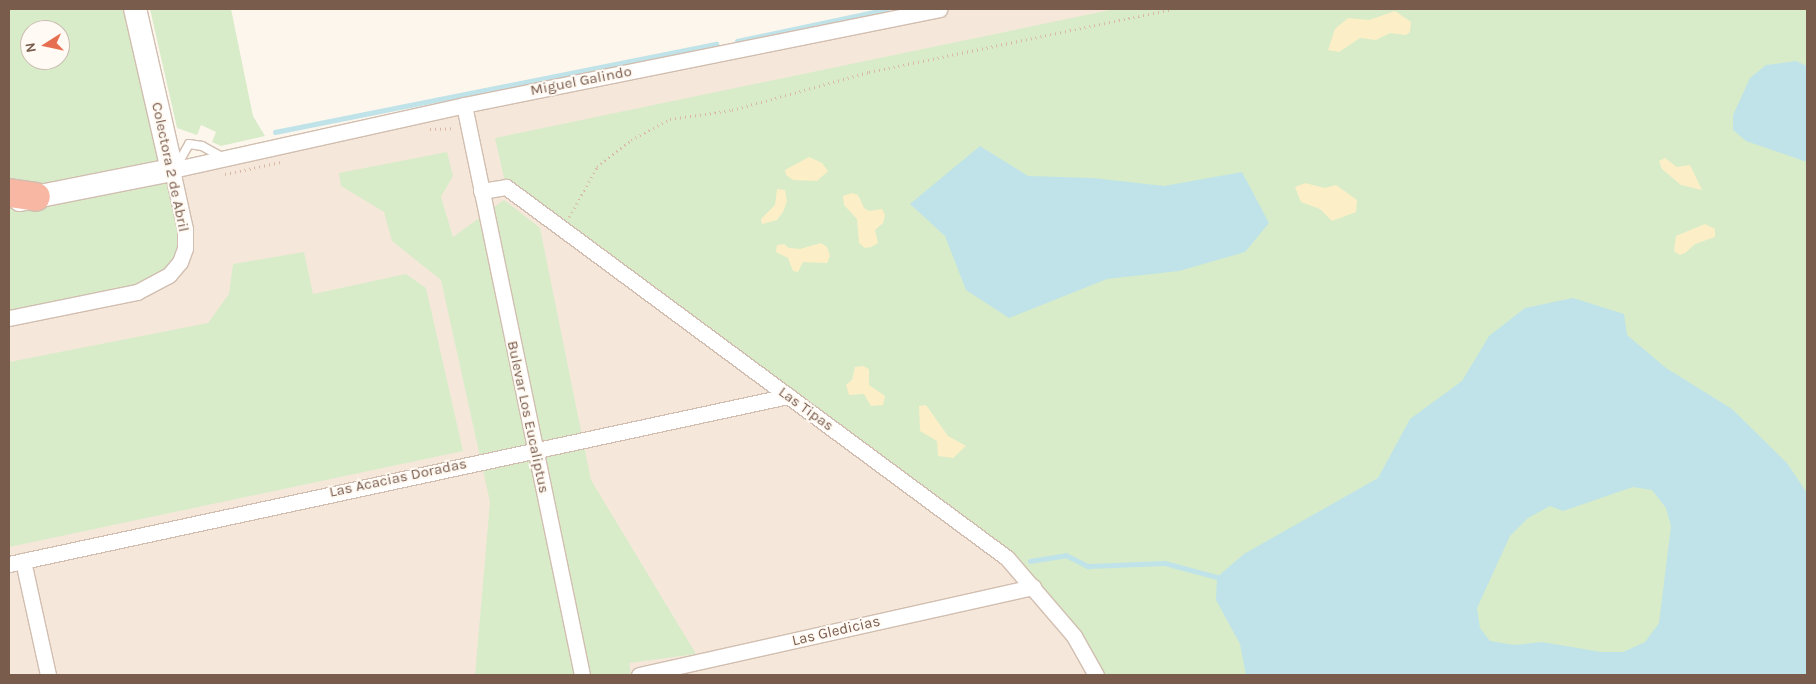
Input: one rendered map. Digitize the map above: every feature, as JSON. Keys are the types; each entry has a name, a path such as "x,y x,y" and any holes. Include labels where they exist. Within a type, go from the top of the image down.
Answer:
{"highway":[{"path":"9,193 36,197"}],"main road":[{"name":"Colectora 2 de Abril","path":"135,9 172,170"},
{"path":"9,202 172,170"}],"street":[{"name":"Miguel Galindo","path":"172,170 464,105 939,9"},
{"name":"Bulevar Los Eucaliptus","path":"464,105 582,675"},
{"name":"Colectora 2 de Abril","path":"9,318 137,292 169,275 180,262 185,248 185,229 172,170"},
{"name":"Las Tipas","path":"481,191 506,187 1007,558 1074,636 1096,675"},
{"name":"Las Acacias Doradas","path":"16,563 535,448 788,396"},
{"path":"16,563 48,675"},
{"name":"Las Gledicias","path":"639,675 1033,587"}],"lane":[{"path":"172,170 189,144 202,146 224,158"}],"path":[{"path":"562,229 597,167 631,140 670,120 732,110 869,72 1173,9"}],"shaded area":[{"path":"939,9 1807,9 1807,675 9,675 9,318 172,170"}],"green space":[{"path":"9,9 135,9 185,248 154,286 9,318"},
{"path":"150,9 231,9 253,116 265,136 221,146 212,142 216,132 201,125 197,135 177,128"},
{"path":"1115,9 1807,9 1807,675 1096,675 1033,587 506,187 495,138"},
{"path":"447,152 453,176 441,197 453,237 504,200 540,228 591,480 696,654 629,663 631,675 475,675 490,502 441,280 392,241 384,212 341,186 339,173"},
{"path":"304,252 313,294 406,274 426,288 463,451 9,547 9,362 208,323 229,294 233,264"}],"sand":[{"path":"1395,11 1411,22 1410,32 1406,35 1390,33 1376,40 1360,38 1339,52 1328,50 1335,29 1348,18 1369,20"},
{"path":"809,157 822,163 828,171 817,181 793,180 786,175 785,170"},
{"path":"1665,158 1677,167 1690,165 1702,190 1681,185 1662,169 1659,161"},
{"path":"1305,183 1325,188 1336,185 1357,200 1356,212 1332,221 1320,209 1301,202 1295,187"},
{"path":"777,189 785,190 787,201 783,212 777,220 762,224 761,219 775,205"},
{"path":"852,193 858,195 864,208 869,211 882,209 885,215 883,223 875,230 878,243 871,247 865,248 859,243 857,219 844,205 843,196"},
{"path":"1705,224 1715,229 1715,237 1695,244 1680,255 1674,251 1676,236"},
{"path":"821,243 827,247 830,256 827,263 803,262 798,272 793,271 788,258 776,252 777,245 784,244 789,248 800,249"},
{"path":"863,366 869,369 869,385 885,396 883,405 871,406 864,394 849,395 846,385 852,380 855,367"},
{"path":"926,405 948,436 966,446 953,458 938,456 937,441 920,431 919,406"}],"water":[{"path":"1796,61 1807,66 1807,162 1746,141 1733,130 1733,115 1750,78 1766,65"},
{"path":"980,146 1028,176 1093,178 1164,186 1242,172 1269,223 1245,252 1179,271 1107,279 1009,318 966,290 945,236 910,204"},
{"path":"1573,298 1624,314 1627,335 1666,368 1732,409 1787,463 1807,493 1807,675 1246,675 1240,644 1216,600 1217,577 1244,554 1378,478 1410,419 1462,381 1489,336 1525,308","holes":["1633,487 1652,490 1666,508 1671,526 1659,623 1645,642 1623,652 1601,652 1542,642 1515,645 1490,641 1480,628 1477,608 1510,536 1528,518 1550,506 1563,511"]}],"waterway":[{"path":"737,41 887,9"},
{"path":"275,132 716,44"},
{"path":"1030,561 1066,555 1088,566 1165,563 1217,577"}]}
